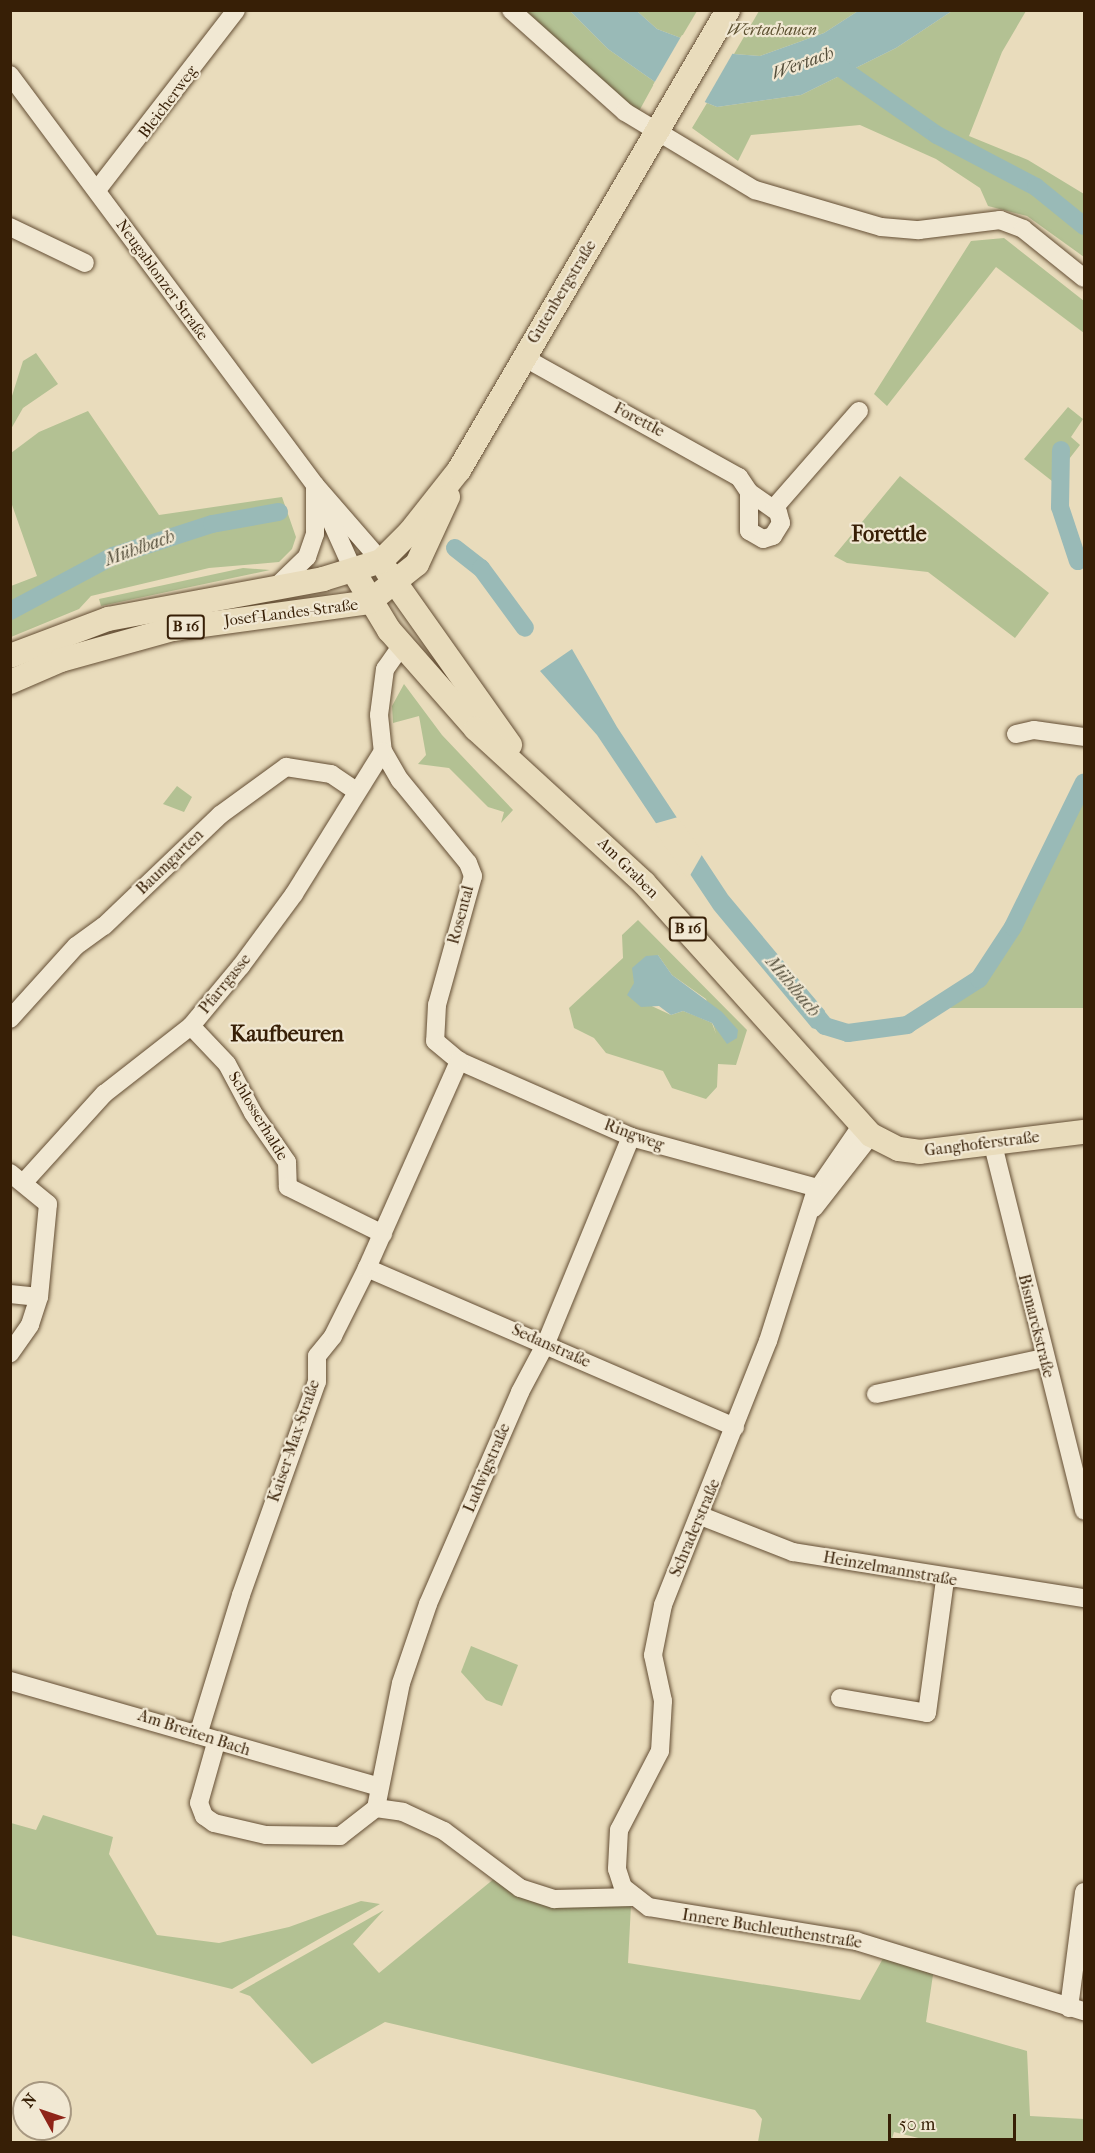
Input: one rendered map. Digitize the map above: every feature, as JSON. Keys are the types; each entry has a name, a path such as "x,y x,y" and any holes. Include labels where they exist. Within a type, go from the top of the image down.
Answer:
{"main road":[{"name":"Gutenbergstraße","path":"395,585 429,543 459,470 728,10"},
{"name":"Gutenbergstraße","path":"381,561 410,532 459,470"},
{"name":"Josef-Landes-Straße","path":"10,656 108,619 354,572 381,561"},
{"name":"Am Graben","path":"381,561 395,585 540,784"},
{"name":"Am Graben","path":"354,572 369,602 402,645 476,729 540,784 674,914 806,1065"},
{"name":"Josef-Landes-Straße","path":"10,682 61,660 173,629 369,602 395,585"},
{"name":"Ganghoferstraße","path":"806,1065 866,1131 899,1149 920,1152 1084,1132"}],"street":[{"name":"Bleicherweg","path":"97,190 236,10"},
{"path":"511,10 618,107 663,124 755,190 881,227 919,230 1000,220 1023,229 1084,278"},
{"name":"Neugablonzer Straße","path":"10,75 315,485 381,561"},
{"path":"10,227 85,263"},
{"name":"Forettle","path":"523,357 727,469 749,492 774,508"},
{"path":"749,492 747,526 753,535 763,539 777,533 781,523 774,508 858,411"},
{"name":"Neugablonzer Straße","path":"315,485 354,572"},
{"path":"277,586 308,557 315,534 315,485"},
{"path":"383,750 379,715 385,669 402,645"},
{"path":"1016,734 1034,730 1084,737"},
{"name":"Pfarrgasse","path":"18,1177 104,1094 191,1026 294,894 355,789 383,750"},
{"name":"Rosental","path":"383,750 400,780 468,863 473,876 433,1035 459,1061"},
{"name":"Baumgarten","path":"10,1019 76,946 104,926 220,815 286,767 331,774 355,789"},
{"name":"Schlosserhalde","path":"191,1026 227,1064 253,1113 287,1162 288,1187 383,1234"},
{"name":"Ringweg","path":"459,1061 631,1137 818,1188"},
{"name":"Kaiser-Max-Straße","path":"198,1735 241,1595 317,1382 317,1356 333,1336 367,1268 459,1061"},
{"name":"Schraderstraße","path":"633,1897 623,1887 616,1849 619,1830 660,1751 663,1701 654,1638 735,1427 813,1209 818,1188 866,1131"},
{"name":"Schraderstraße","path":"813,1209 866,1131"},
{"name":"Ludwigstraße","path":"376,1808 377,1786 401,1683 428,1604 520,1392 546,1342 631,1137"},
{"name":"Bismarckstraße","path":"992,1142 1084,1511"},
{"path":"10,1354 30,1325 39,1297 48,1204 18,1177"},
{"name":"Sedanstraße","path":"367,1268 546,1342 735,1427"},
{"path":"10,1294 39,1297"},
{"path":"876,1394 1044,1358"},
{"name":"Heinzelmannstraße","path":"701,1516 794,1552 945,1579 1084,1599"},
{"path":"840,1698 927,1713 945,1579"},
{"name":"Am Breiten Bach","path":"10,1682 170,1723 216,1743 377,1786"},
{"path":"216,1743 199,1803 204,1816 214,1823 266,1835 340,1836 376,1808"},
{"name":"Innere Buchleuthenstraße","path":"376,1808 403,1812 444,1831 520,1888 554,1899 633,1897 674,1913 856,1941 1077,2009"},
{"path":"1077,2009 1084,1892"}],"green space":[{"path":"515,11 570,11 608,49 655,82 638,113"},
{"path":"637,11 697,11 681,38 657,29"},
{"name":"Wertachauen","path":"759,11 858,11 824,33 760,56 734,54"},
{"path":"952,11 1026,11 1002,52 969,136 1028,160 1084,194 1084,257 1027,216 988,206 980,188 936,159 860,125 751,135 738,161 692,128 707,103 717,107 801,95 896,48"},
{"path":"1004,238 1084,301 1084,333 996,267 887,406 874,394 971,241"},
{"path":"36,353 58,384 23,408 11,429 11,399 23,361"},
{"path":"1068,407 1083,419 1071,437 1080,445 1052,481 1024,459"},
{"path":"88,411 159,515 282,497 296,537 292,549 279,562 209,568 91,596 79,609 11,637 11,586 37,576 11,502 11,453 39,432"},
{"path":"900,476 1049,593 1015,638 928,572 847,563 834,556"},
{"path":"243,568 270,570 101,606 99,599"},
{"path":"404,684 442,735 513,810 501,823 504,812 488,807 449,768 418,764 426,755 419,716 393,723 392,706"},
{"path":"177,786 192,797 184,812 163,804"},
{"path":"1084,789 1084,1008 942,1008 982,981 1015,928"},
{"path":"638,920 747,1030 736,1065 718,1064 717,1087 706,1099 672,1088 663,1071 606,1053 594,1038 574,1028 569,1008 623,958 622,935","holes":["658,955 672,975 706,999 716,1034 712,1023 683,1011 671,1015 628,995"]},
{"path":"471,1646 518,1665 502,1706 486,1700 461,1672"},
{"path":"43,1815 113,1837 109,1854 157,1935 219,1943 289,1927 361,1901 380,1904 232,1989 11,1935 11,1823 36,1830"},
{"path":"495,1878 553,1906 631,1905 628,1963 860,2000 886,1953 934,1968 926,2022 1027,2051 1030,2116 1084,2119 1084,2142 935,2142 894,2132 891,2142 758,2142 762,2119 755,2110 385,2022 312,2064 250,1996 239,1992 384,1910 353,1944 379,1973"}],"water":[{"name":"Wertach","path":"570,11 637,11 657,29 681,38 734,54 760,56 824,33 858,11 952,11 896,48 801,95 717,107 655,82 608,49"},
{"path":"572,649 617,727 728,895 825,1011 821,1031 812,1028 714,910 597,735 540,671"},
{"path":"658,955 672,975 722,1012 738,1030 737,1038 727,1044 712,1023 683,1011 671,1015 659,1006 641,1007 627,995 634,983 632,968 646,956"}],"pier":[{"path":"682,35 734,51 703,105 653,85"},
{"path":"678,817 703,853 688,879 650,825"}],"waterway":[{"name":"Wertach","path":"828,59 937,135 1036,187 1084,226"},
{"path":"1061,450 1060,507 1078,561"},
{"name":"Mühlbach","path":"10,611 113,556 212,524 279,512"},
{"name":"Mühlbach","path":"455,548 481,568 525,628"},
{"name":"Mühlbach","path":"807,1004 825,1026 848,1033 907,1025 979,979 1013,927 1084,782"}],"district":[{"name":"Forettle","path":"889,535"},
{"name":"Kaufbeuren","path":"287,1035"}]}
